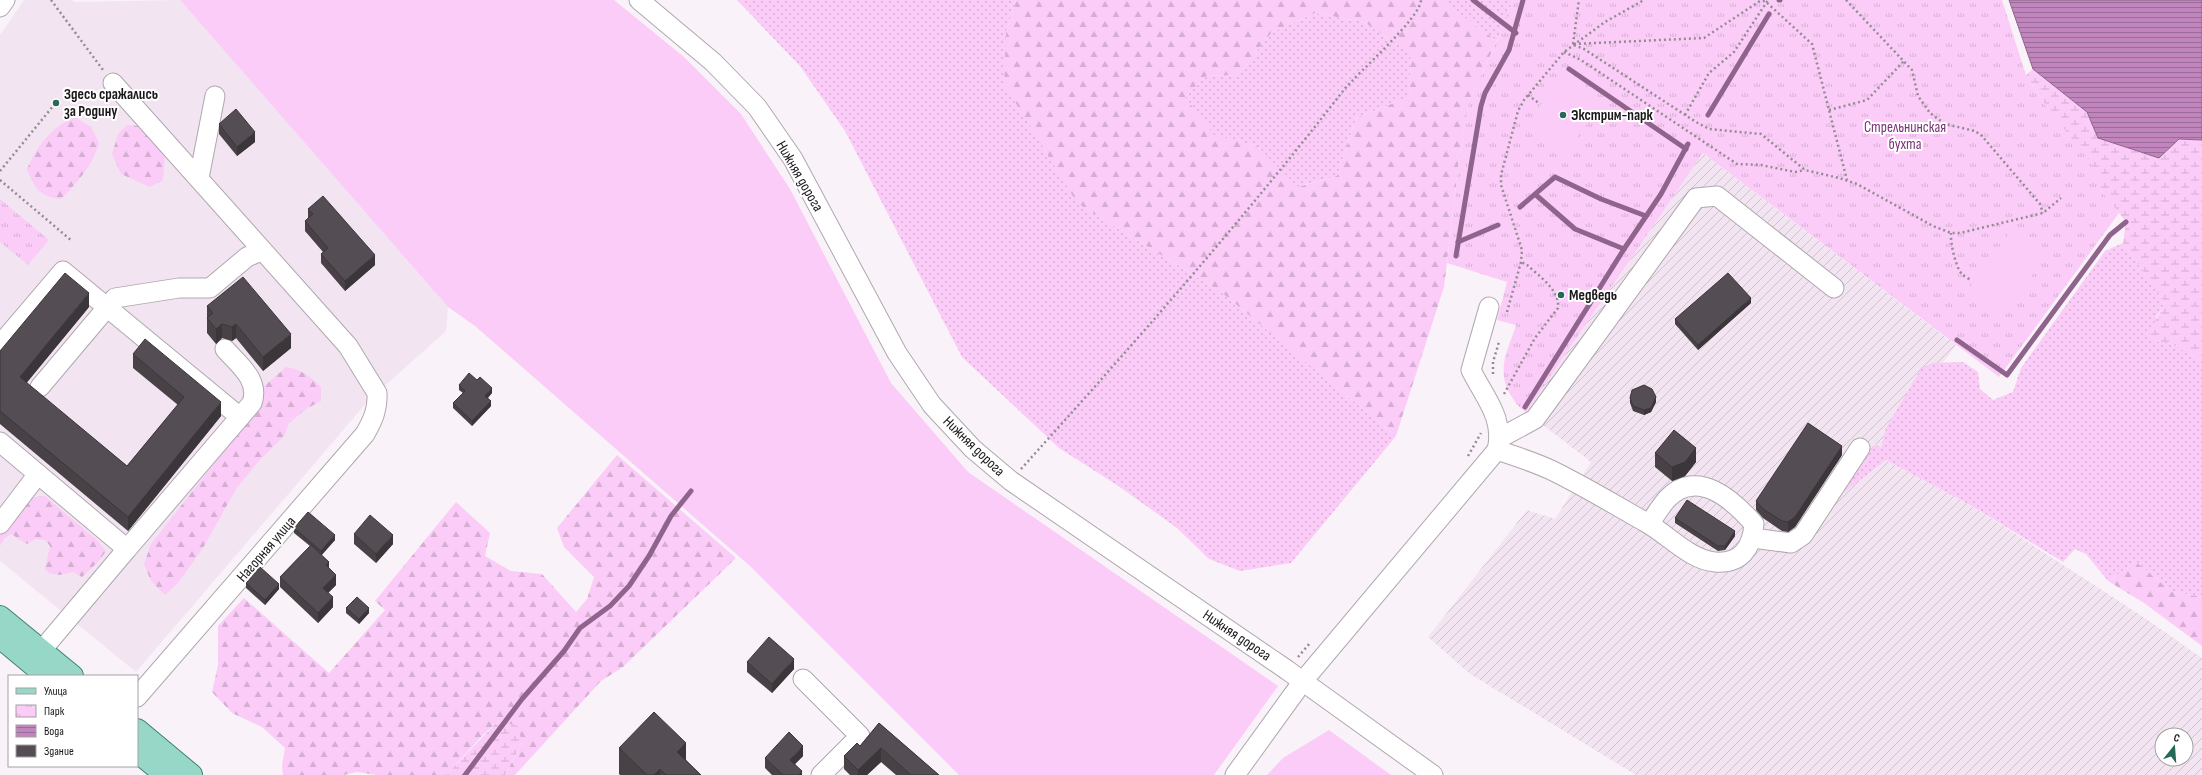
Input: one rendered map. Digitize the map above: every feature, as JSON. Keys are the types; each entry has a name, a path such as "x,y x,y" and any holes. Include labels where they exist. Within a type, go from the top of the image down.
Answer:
{"main road":[{"path":"0,617 71,675"},
{"path":"0,637 46,675"},
{"path":"138,731 191,775"},
{"path":"138,752 166,775"}],"street":[{"path":"0,7 5,0"},
{"name":"Нижняя дорога","path":"639,0 713,62 757,107 794,159 898,353 932,405 973,449 1010,481 1303,681 1433,775"},
{"path":"40,387 115,298 180,288 210,288 247,257 261,251 199,178 113,83"},
{"path":"199,178 215,96"},
{"path":"1234,775 1303,681 1499,444 1535,419 1696,198 1717,196 1834,288"},
{"name":"Нагорная улица","path":"138,696 365,434 376,410 377,393 348,346 261,251"},
{"path":"0,345 63,271 240,417"},
{"path":"1489,307 1471,370 1499,423 1499,444"},
{"path":"42,651 252,403 254,388 251,379 225,349"},
{"path":"0,442 127,549"},
{"path":"1499,444 1649,524 1688,552 1713,562 1730,562 1742,555 1753,538 1754,524 1740,507 1709,487 1693,485 1668,498 1649,524"},
{"path":"1753,538 1790,543 1803,534 1860,448"},
{"path":"0,524 38,474"},
{"path":"803,679 860,736 821,775"}],"path":[{"path":"51,0 113,83"},
{"path":"1016,474 1276,177 1353,78 1398,34 1421,6 1421,0"},
{"path":"1573,44 1579,0"},
{"path":"1505,319 1521,262 1522,250 1501,184 1501,175 1518,111 1528,95 1564,52 1573,44 1605,22 1644,0"},
{"path":"1846,0 1912,70 1918,96 1930,113 1945,124 1975,131 1982,136 2040,204 2043,213"},
{"path":"1573,44 1704,38 1760,1 1768,1 1812,44 1848,180"},
{"path":"1684,115 1709,74 1734,52 1768,1"},
{"path":"1573,44 1584,49 1684,115 1709,129 1761,134 1805,170"},
{"path":"1564,52 1581,60 1737,164 1761,165 1795,172 1805,170 1848,180 1868,189 1933,226 1951,233 1960,233 2043,213 2061,198"},
{"path":"1829,110 1867,100 1904,61"},
{"path":"1528,95 1540,104"},
{"path":"0,170 54,105"},
{"path":"0,180 72,241"},
{"path":"1951,233 1950,240 1958,269 1962,275 1971,280"},
{"path":"1500,389 1504,395 1535,338 1558,308 1558,302 1554,292 1527,265 1521,262"},
{"path":"1494,378 1493,362 1499,341"}],"shaded area":[{"path":"24,0 72,0 74,2 180,0 448,307 446,331 368,401 136,672 0,561 0,35"},
{"path":"1703,153 1956,345 1881,448 1875,444 1846,491 1886,460 1972,506 2142,616 2202,658 2202,775 1636,775 1470,674 1428,637 1527,510 1555,519 1591,462 1526,412"}],"green space":[{"path":"180,0 614,0 684,57 741,114 790,189 891,383 968,472 1278,686 1214,775 959,775 750,566 475,326 448,307"},
{"path":"737,0 1016,0 1006,32 1077,203 1221,292 1396,436 1291,563 1240,571 1209,559 1177,528 1117,485 1059,448 962,357 845,131 800,66"},
{"path":"1016,0 1440,0 1497,41 1469,101 1459,161 1444,287 1396,436 1221,292 1077,203 1004,84 1006,32","holes":["1315,13 1364,22 1411,53 1409,97 1356,118 1337,176 1298,187 1257,146 1214,135 1185,97 1206,76 1238,75 1272,32"]},
{"path":"1440,0 1513,0 1497,41"},
{"name":"Стрельнинская бухта","path":"1513,0 2002,0 2026,75 2046,106 2101,175 2100,189 2119,213 1999,377 1703,153 1526,412 1517,404 1510,394 1504,376 1507,351 1516,325 1497,320 1507,282 1447,263 1459,161 1469,101 1497,41"},
{"path":"1315,13 1364,22 1411,53 1409,97 1356,118 1337,176 1297,187 1257,146 1214,136 1185,97 1206,76 1238,75 1272,32"},
{"path":"2033,69 2087,112 2098,138 2159,158 2179,139 2202,140 2202,361 2168,342 2152,342 2149,332 2165,303 2123,243 2126,222 2100,189 2026,75"},
{"name":"Экстрим-парк","path":"1565,73 1604,102 1562,157 1523,128"},
{"path":"75,117 91,127 99,143 89,166 73,187 61,199 54,198 43,194 35,186 27,169 40,145 46,138 58,126"},
{"path":"127,125 141,126 165,154 163,180 150,187 121,174 112,154 118,134"},
{"path":"0,199 49,240 28,265 0,242"},
{"path":"2012,229 2047,255 2004,314 1969,288"},
{"path":"2123,243 2165,303 2156,317 2168,342 2202,361 2202,597 2172,592 2136,562 2108,581 2086,554 2075,549 2063,562 1972,506 1886,460 1846,491 1842,488 1875,444 1881,448 1886,428 1921,369 1932,363 1963,362 1978,372 1980,389 1993,400 2013,392 2021,368 2105,251"},
{"path":"286,367 305,374 321,387 321,401 306,409 288,424 285,435 258,462 236,489 203,548 178,583 165,595 151,581 144,564 151,544 247,422 262,388"},
{"path":"617,455 736,558 623,667 601,681 515,775 505,775 522,743 498,721 446,775 377,775 357,772 344,775 283,775 282,765 285,748 262,727 232,713 212,692 218,665 218,626 244,598 329,673 385,610 375,601 456,502 490,533 485,556 511,571 542,574 576,612 587,599 594,577 564,547 557,528"},
{"path":"45,496 98,541 106,551 99,561 82,577 73,572 59,575 49,573 45,569 50,546 45,540 35,539 27,544 11,534 4,539 0,546 0,533 28,498"},
{"path":"2136,562 2172,592 2202,597 2202,646 2144,603 2108,581"},
{"path":"498,721 518,726 522,743 505,775 446,775"},
{"path":"1329,730 1391,775 1267,775 1283,758"}],"water":[{"path":"2009,0 2202,0 2202,140 2179,139 2159,158 2098,138 2087,112 2033,69"}],"building":[{"path":"236,109 255,132 237,147 219,124"},
{"path":"323,196 375,255 345,281 321,254 328,248 305,221 313,214 308,209"},
{"path":"65,273 89,293 20,377 127,466 184,397 133,354 145,339 221,402 128,517 0,411 0,351"},
{"path":"1728,273 1751,298 1698,345 1675,319"},
{"path":"243,277 291,334 263,357 236,324 232,327 222,324 216,329 207,318 213,313 207,306"},
{"path":"469,373 477,380 480,377 492,388 485,396 491,401 472,421 453,403 465,391 459,385"},
{"path":"1644,385 1652,389 1656,397 1651,408 1644,410 1633,406 1630,398 1632,390"},
{"path":"1808,423 1842,446 1795,517 1788,522 1782,521 1763,509 1756,501"},
{"path":"1674,430 1696,448 1685,462 1672,467 1655,453"},
{"path":"1687,500 1735,531 1725,546 1718,546 1675,518"},
{"path":"308,512 335,535 321,551 294,528"},
{"path":"370,515 393,535 376,554 354,534"},
{"path":"311,545 329,562 326,565 336,575 323,588 333,597 318,613 280,577"},
{"path":"260,567 279,584 265,600 246,583"},
{"path":"357,597 369,608 359,619 346,608"},
{"path":"769,637 794,659 772,684 747,662"},
{"path":"654,712 686,743 677,752 701,775 666,775 660,769 654,775 647,775 619,748"},
{"path":"879,723 939,775 911,775 881,748 858,770 844,756 857,743 860,746"},
{"path":"789,732 803,746 790,760 802,771 799,775 783,775 765,758"}],"waterway":[{"path":"1473,0 1516,33"},
{"path":"1456,256 1481,106 1485,93 1509,50 1523,0"},
{"path":"1708,115 1769,14"},
{"path":"1569,69 1686,149"},
{"path":"1525,407 1624,249 1661,194 1688,144"},
{"path":"1520,207 1555,177 1601,199 1646,216"},
{"path":"1536,195 1575,229 1624,249"},
{"path":"1957,340 2007,375 2110,235 2126,222"},
{"path":"1458,242 1498,225"},
{"path":"465,775 522,699 564,651 580,628 610,606 629,586 649,556 671,516 691,491"}],"place":[{"name":"Здесь сражались за Родину","path":"56,103"},
{"name":"Экстрим-парк","path":"1563,115"},
{"name":"Медведь","path":"1561,295"}]}
